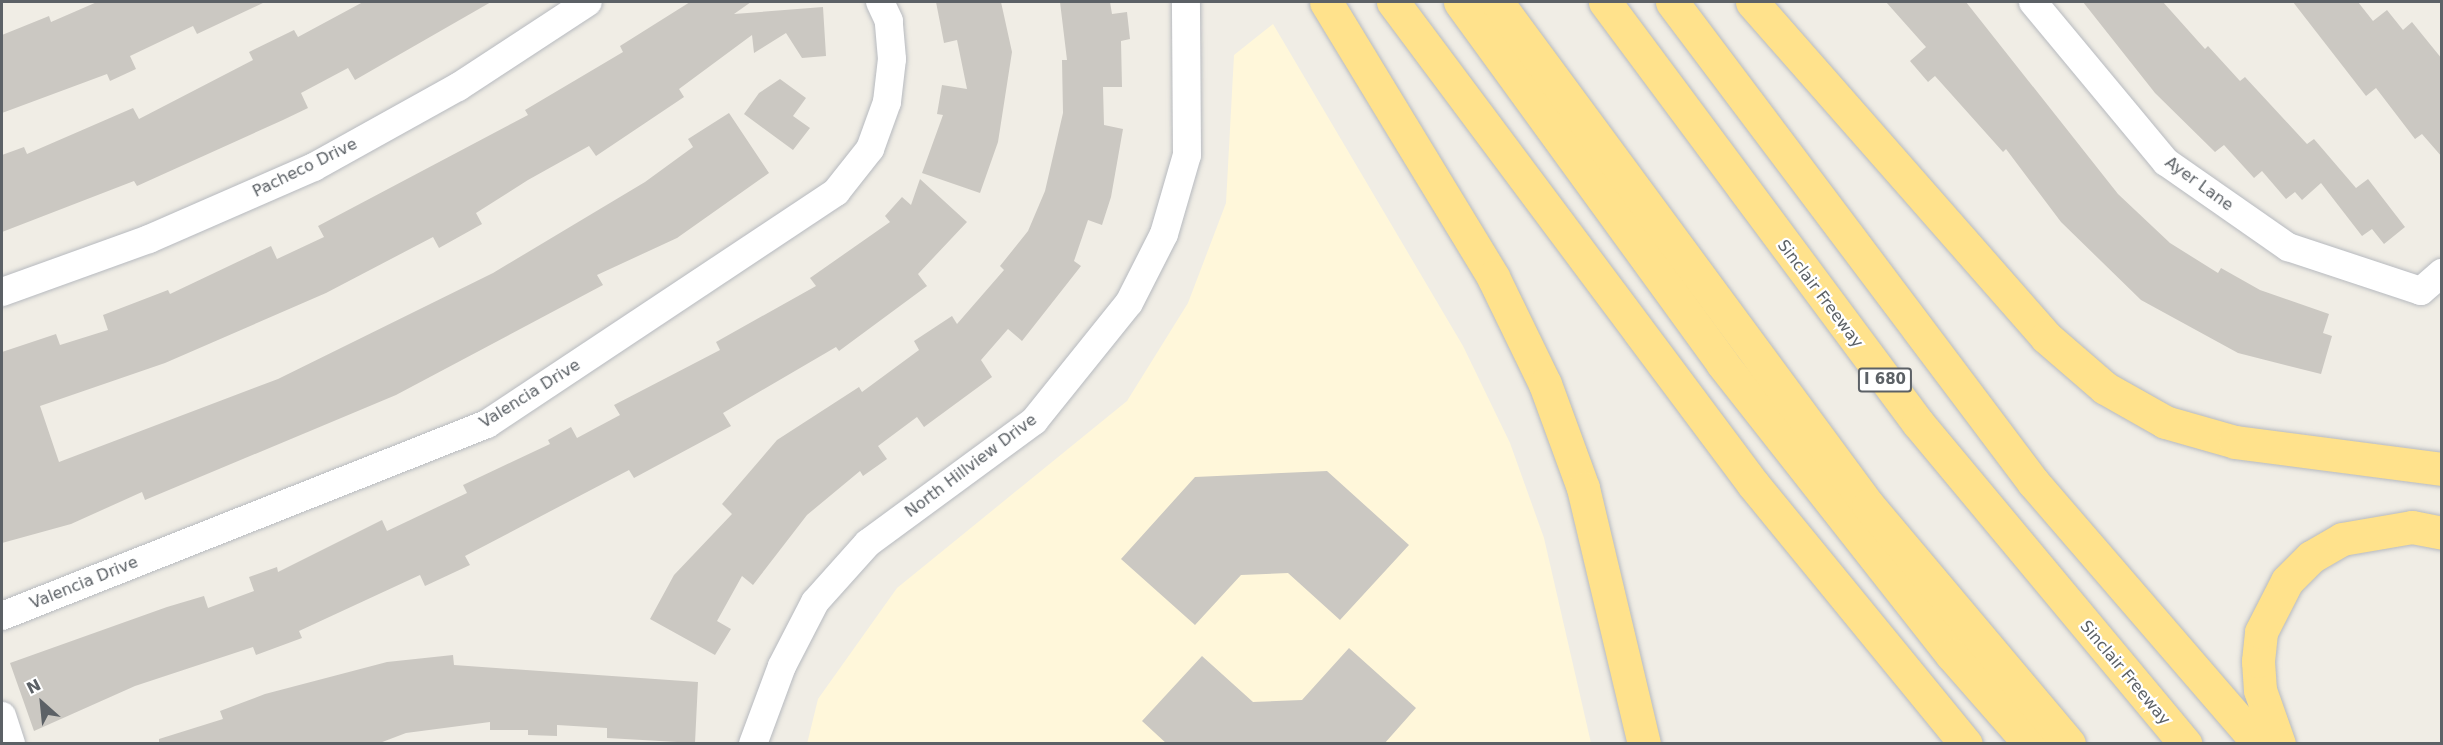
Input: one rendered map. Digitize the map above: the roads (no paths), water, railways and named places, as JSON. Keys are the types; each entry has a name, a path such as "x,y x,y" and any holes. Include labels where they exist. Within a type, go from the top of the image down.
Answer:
{"highway":[{"path":"1326,2 1493,277 1545,384 1583,488 1644,744"},
{"path":"1393,2 1753,484 1966,744"},
{"path":"1460,2 1778,435 1952,655 2030,744"},
{"path":"1497,2 1868,505 2069,744"},
{"name":"Sinclair Freeway","path":"1605,2 1911,414 2186,744"},
{"path":"1672,2 2010,454 2259,744"},
{"path":"1752,2 2046,337 2104,388 2165,422 2235,442 2442,469"},
{"path":"2279,744 2260,690 2258,661 2261,632 2287,581 2311,557 2342,539 2394,528 2442,533"}],"street":[{"name":"Pacheco Drive","path":"2,292 149,239 314,167 458,87 588,2"},
{"name":"Valencia Drive","path":"2,616 487,424 836,192 870,149 887,102 892,59 889,21 880,2"},
{"name":"North Hillview Drive","path":"753,744 782,666 815,602 868,543 1034,422 1129,303 1164,234 1187,155 1186,2"},
{"name":"Ayer Lane","path":"2033,2 2166,162 2288,247 2431,282"},
{"path":"2,716 11,744"}]}
